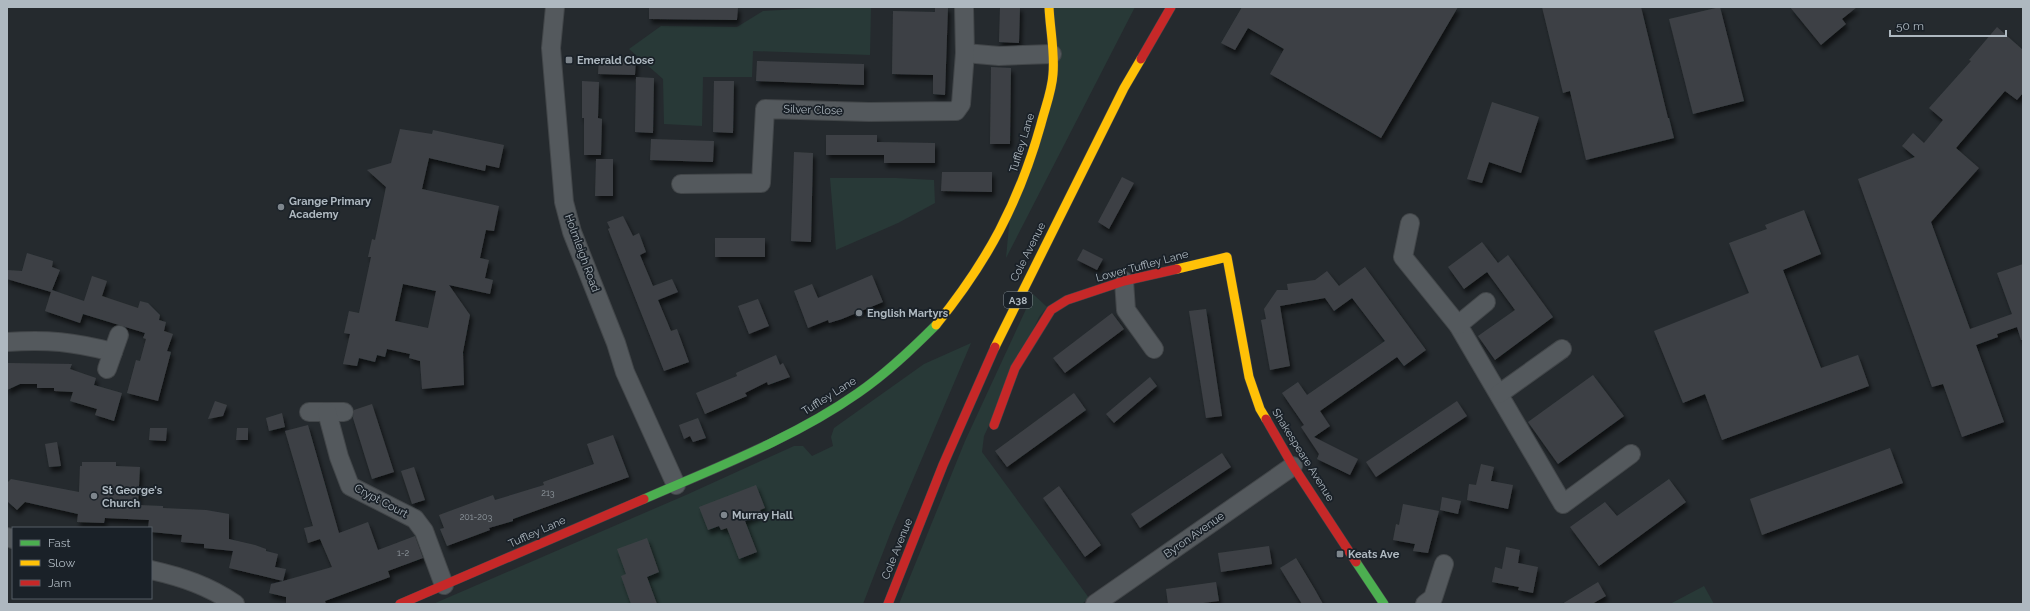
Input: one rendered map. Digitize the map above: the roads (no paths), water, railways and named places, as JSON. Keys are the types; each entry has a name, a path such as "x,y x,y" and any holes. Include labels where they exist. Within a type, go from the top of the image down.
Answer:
{"main road":[{"name":"Tuffley Lane","path":"400,604 676,485 819,419 876,381 925,337 966,287 1010,215 1026,173 1040,131 1053,74 1049,7"},
{"name":"Cole Avenue","path":"888,604 943,465 991,355 1124,88 1171,7"},
{"name":"Lower Tuffley Lane","path":"994,424 1015,368 1050,310 1067,300 1124,281 1227,257"},
{"name":"Shakespeare Avenue","path":"1227,257 1249,377 1260,409 1293,466 1384,604"}],"street":[{"name":"Holmleigh Road","path":"555,7 552,48 564,202 572,232 616,343 625,372 676,485"},
{"name":"Silver Close","path":"681,184 761,183 765,108 869,112 956,111 961,104 965,53 964,7"},
{"path":"965,53 999,56 1052,54"},
{"path":"1410,223 1403,257 1458,325 1563,504 1632,454"},
{"path":"1124,281 1126,310 1154,349"},
{"path":"1458,325 1486,302"},
{"path":"107,369 119,335"},
{"path":"7,342 38,340 78,343 113,352"},
{"path":"1499,394 1562,349"},
{"name":"Crypt Court","path":"344,412 318,412 339,457 350,486 415,519 424,531 444,585"},
{"name":"Byron Avenue","path":"1095,604 1293,466"},
{"path":"1425,604 1433,598 1444,564"},
{"path":"152,570 192,580 220,594 235,604"}],"place":[{"name":"Emerald Close","path":"569,60"},
{"name":"Grange Primary Academy","path":"281,207"},
{"name":"English Martyrs","path":"859,313"},
{"name":"St George's Church","path":"94,496"},
{"name":"Murray Hall","path":"724,515"},
{"name":"Keats Ave","path":"1340,554"}]}
